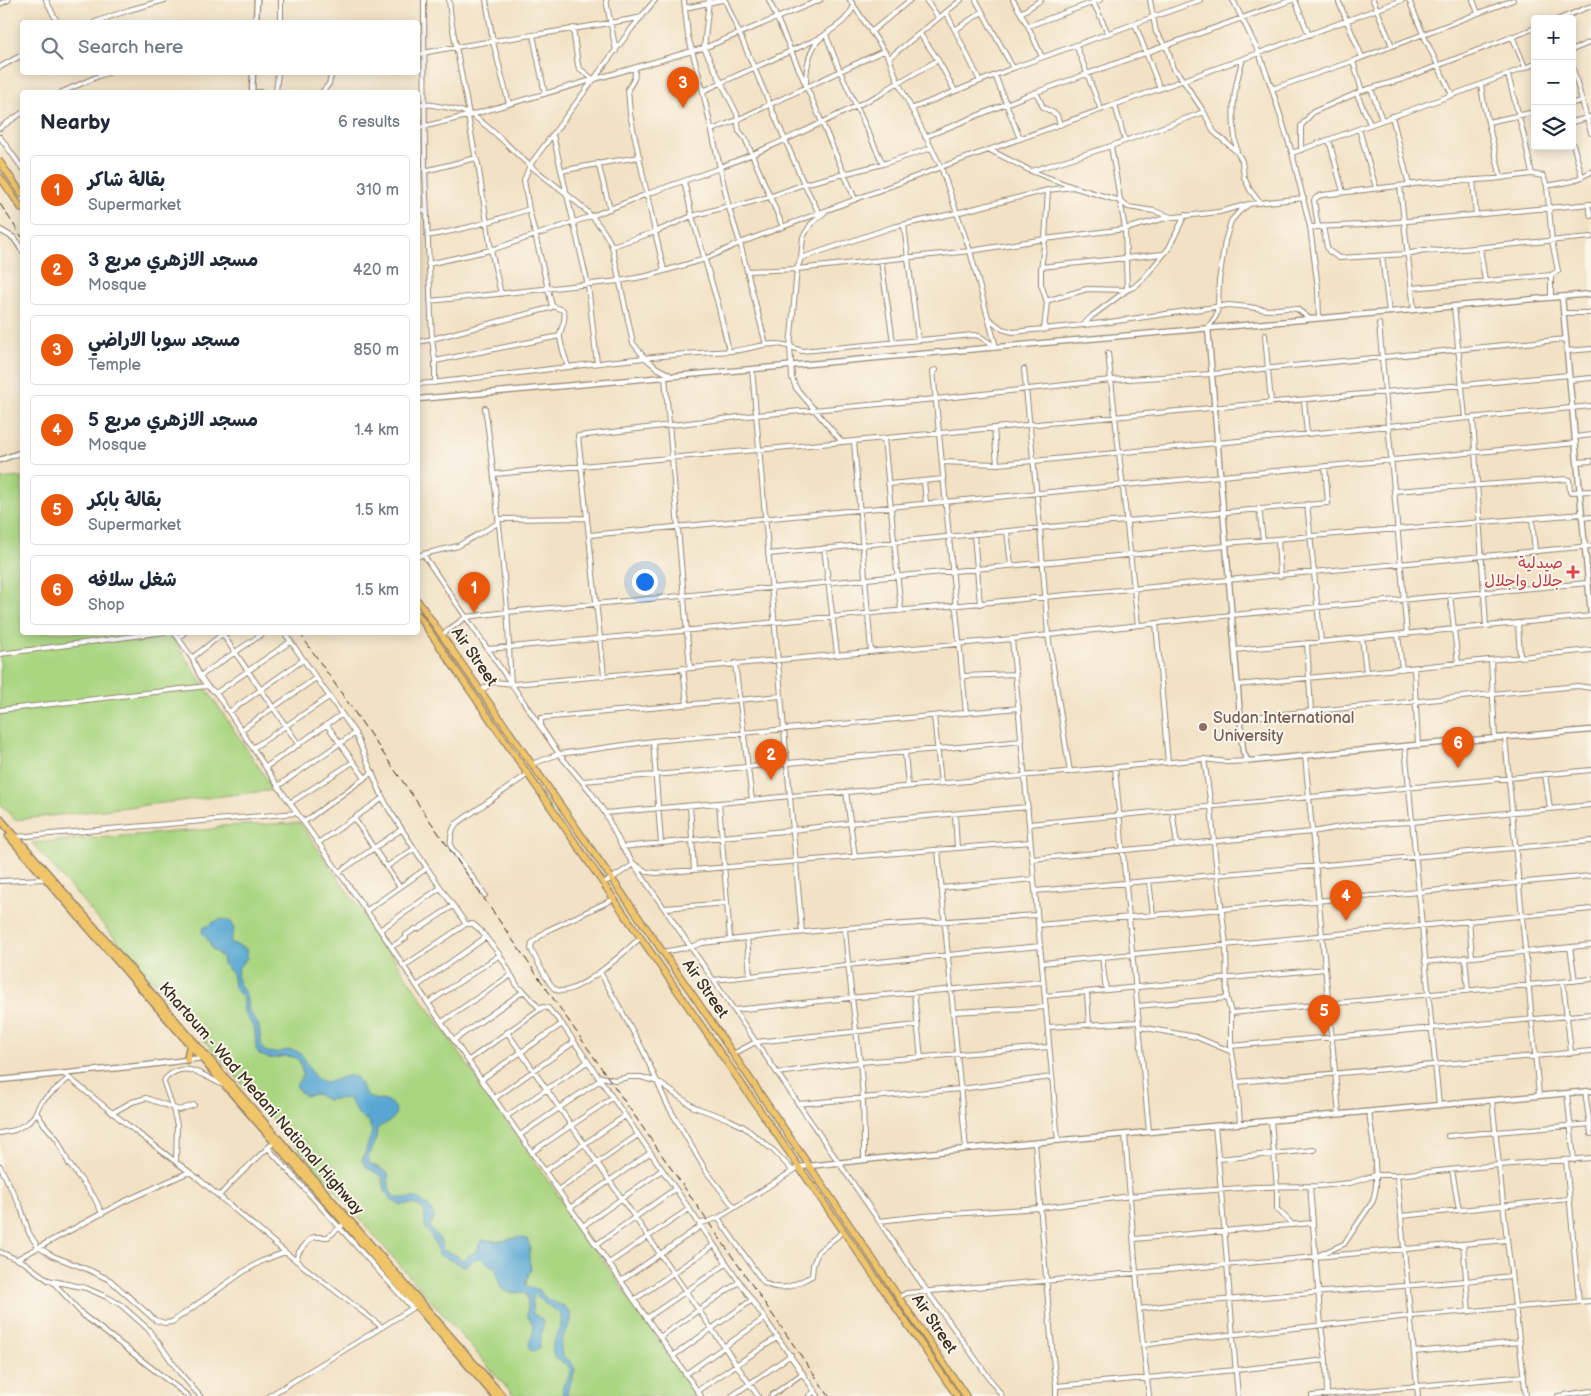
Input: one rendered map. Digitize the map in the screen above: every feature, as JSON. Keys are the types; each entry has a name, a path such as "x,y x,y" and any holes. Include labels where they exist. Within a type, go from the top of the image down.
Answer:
{"highway":[{"name":"Khartoum - Wad Medani National Highway","path":"0,819 416,1305 502,1396"},
{"name":"Khartoum - Wad Medani National Highway","path":"0,826 190,1045 204,1057 225,1086 495,1396"},
{"path":"187,1060 190,1045"}],"main road":[{"path":"0,162 20,189"},
{"path":"0,177 20,206"},
{"name":"Air Street","path":"420,604 733,1054 966,1396"},
{"name":"Air Street","path":"420,618 957,1396"}],"street":[{"path":"0,4 8,0"},
{"path":"46,0 56,20"},
{"path":"101,20 154,1 165,0"},
{"path":"256,20 257,0"},
{"path":"281,0 281,20"},
{"path":"424,0 426,78 424,104 426,126 425,171 435,383"},
{"path":"449,0 470,115 491,250 501,294"},
{"path":"486,0 493,42 509,104"},
{"path":"606,0 616,51"},
{"path":"552,306 524,180 530,165 654,0"},
{"path":"684,0 688,36 703,91 729,207 766,345"},
{"path":"685,8 708,1 724,0 804,184 819,213"},
{"path":"769,0 856,199"},
{"path":"420,128 546,94 704,48 820,0"},
{"path":"851,0 889,58 898,82 941,168 970,251 986,316 996,347"},
{"path":"871,32 910,0"},
{"path":"926,0 939,18"},
{"path":"976,0 1013,68"},
{"path":"1013,0 1028,26 1042,57"},
{"path":"1021,13 1041,0"},
{"path":"1028,26 1100,0"},
{"path":"1150,0 1156,32 1168,50 1173,69 1178,73 1204,112 1214,132 1237,152 1242,161 1244,177 1250,190 1260,203"},
{"path":"911,109 1042,57 1200,0"},
{"path":"1233,0 1259,53 1292,153 1310,227 1320,318"},
{"path":"926,137 1036,92 1293,0 1308,35"},
{"path":"1338,0 1362,57"},
{"path":"1374,0 1392,46"},
{"path":"430,301 619,282 705,259 740,243 826,210 1402,0"},
{"path":"1409,0 1452,95"},
{"path":"1473,0 1478,13"},
{"path":"1272,89 1353,61 1513,0"},
{"path":"708,1 704,48 737,114 739,131 745,138 783,227"},
{"path":"889,58 959,1"},
{"path":"1093,2 1108,33"},
{"path":"806,87 806,73 810,56 817,42 842,24 850,15 854,6"},
{"path":"1569,15 1591,6"},
{"path":"946,12 980,81"},
{"path":"955,30 982,12"},
{"path":"420,54 610,23 642,16"},
{"path":"1135,24 1160,89"},
{"path":"572,28 578,65 594,80"},
{"path":"1301,150 1301,126 1313,112 1362,91 1438,65 1531,29"},
{"path":"920,34 938,60 955,92"},
{"path":"533,35 546,94"},
{"path":"703,91 826,35"},
{"path":"826,35 840,71 883,164"},
{"path":"1512,36 1526,67"},
{"path":"1576,48 1591,42"},
{"path":"1076,45 1101,110"},
{"path":"712,130 883,51"},
{"path":"0,67 20,56"},
{"path":"1237,152 1233,120 1233,100 1243,59"},
{"path":"428,264 491,250 574,223 720,168 857,106 938,60"},
{"path":"1353,61 1362,91"},
{"path":"1292,153 1531,65"},
{"path":"635,68 635,78 633,84 628,89 630,114 664,270"},
{"path":"67,90 101,75"},
{"path":"252,90 253,75"},
{"path":"276,90 278,75"},
{"path":"324,90 329,84 331,75"},
{"path":"995,75 1020,139"},
{"path":"1508,75 1532,174"},
{"path":"1576,79 1589,118 1591,133"},
{"path":"1482,84 1484,105 1501,178"},
{"path":"1371,89 1382,120"},
{"path":"1036,92 1043,107 1056,115 1060,125"},
{"path":"1357,94 1370,124"},
{"path":"1576,102 1582,101"},
{"path":"420,104 449,108 470,115 592,216 608,237 612,246 633,343 644,358 672,376"},
{"path":"1115,105 1125,141"},
{"path":"1031,171 1111,146 1204,112"},
{"path":"1488,122 1531,113"},
{"path":"0,128 20,114"},
{"path":"1392,116 1409,185"},
{"path":"1576,121 1589,118"},
{"path":"1359,129 1376,188"},
{"path":"553,135 588,285 597,363"},
{"path":"0,137 20,165"},
{"path":"1329,140 1343,192"},
{"path":"1111,146 1125,229 1127,290"},
{"path":"612,246 655,232 692,216 769,198 804,184 883,164 931,148"},
{"path":"990,150 1031,171 1073,187 1120,201 1128,206 1173,217"},
{"path":"1575,150 1582,177"},
{"path":"561,171 640,157"},
{"path":"425,171 476,158"},
{"path":"598,163 610,210"},
{"path":"1547,186 1573,181 1591,172"},
{"path":"1318,227 1314,199 1322,194 1532,174 1543,176 1547,186 1552,241 1558,271 1551,275 1412,288"},
{"path":"684,180 692,216 718,304 728,351"},
{"path":"1473,180 1476,215"},
{"path":"1400,186 1414,310"},
{"path":"800,258 893,227 1048,190 1073,187"},
{"path":"1044,330 1046,301 1041,284 1041,267 1048,190"},
{"path":"747,271 797,269 970,251 1125,229 1173,217 1219,212 1249,204 1304,198"},
{"path":"1249,204 1231,222 1225,241 1218,281 1216,316 1208,328 1240,718 1244,756 1247,760 1251,761"},
{"path":"1310,227 1590,205 1591,216"},
{"path":"420,209 427,212"},
{"path":"427,236 458,231 529,209"},
{"path":"826,210 811,224 804,237 797,269 790,366 796,388 842,442"},
{"path":"1083,325 1092,316 1143,279 1174,240 1185,215"},
{"path":"904,225 918,340"},
{"path":"1323,227 1327,247 1336,257 1382,256 1407,254 1424,250 1442,251 1591,237"},
{"path":"0,230 14,238 20,247"},
{"path":"1480,248 1485,281"},
{"path":"1041,267 1164,254"},
{"path":"1382,256 1389,312"},
{"path":"881,260 894,342"},
{"path":"1550,298 1551,275"},
{"path":"1046,301 1087,289 1127,290"},
{"path":"420,399 1591,294"},
{"path":"1235,650 1591,615 1589,575 1562,297"},
{"path":"420,342 552,306 563,310 564,324 560,336 568,367"},
{"path":"986,316 1002,329 1013,332 1044,330 1218,306 1268,310 1297,309 1310,319"},
{"path":"1454,306 1464,418"},
{"path":"1564,313 1591,313"},
{"path":"1379,324 1406,634"},
{"path":"420,384 480,379 644,358 741,351 766,345 784,344 802,351 974,334 996,347"},
{"path":"1265,335 1271,403"},
{"path":"435,361 560,336"},
{"path":"604,676 578,436 756,415 936,399 1111,380 1212,374 1566,339"},
{"path":"1567,352 1591,349"},
{"path":"1108,354 1138,625"},
{"path":"752,369 802,932"},
{"path":"936,370 933,371 966,713"},
{"path":"1024,370 1037,493 1048,635 1070,772"},
{"path":"665,377 690,668"},
{"path":"495,474 1461,385 1591,378"},
{"path":"1304,400 1307,434"},
{"path":"942,462 997,464 1034,461 1591,406"},
{"path":"485,408 495,474 512,684"},
{"path":"1473,418 1486,626"},
{"path":"994,428 997,464"},
{"path":"589,535 1475,452 1575,440 1591,435"},
{"path":"884,438 901,611"},
{"path":"854,441 871,651"},
{"path":"0,460 20,453"},
{"path":"1577,462 1591,461"},
{"path":"768,554 894,541 1328,503 1326,466"},
{"path":"888,484 944,479"},
{"path":"1394,491 1567,479 1569,480 1570,492 1591,491"},
{"path":"924,481 926,504"},
{"path":"1307,504 1321,642"},
{"path":"1259,508 1262,540"},
{"path":"442,635 466,617 507,612 1011,566 1262,540 1532,518 1591,517"},
{"path":"420,556 458,546 498,521 587,518"},
{"path":"1532,518 1535,552"},
{"path":"1007,531 1011,566"},
{"path":"974,534 980,604"},
{"path":"1278,539 1280,576"},
{"path":"488,649 1591,546"},
{"path":"824,548 837,654"},
{"path":"423,554 559,754 583,781 605,813 622,847 879,1222 1002,1396"},
{"path":"480,690 494,682 512,684 604,676 1012,639 1232,615 1588,583"},
{"path":"1450,595 1458,663"},
{"path":"1156,623 1168,763"},
{"path":"1518,623 1520,657"},
{"path":"0,654 142,635"},
{"path":"176,635 192,658 200,676 229,712 278,786 392,947 428,1003 701,1396"},
{"path":"178,638 182,635"},
{"path":"192,658 221,635"},
{"path":"224,635 299,745"},
{"path":"200,676 261,635"},
{"path":"286,635 354,733 383,798 426,868 466,924"},
{"path":"1398,635 1402,669"},
{"path":"1362,638 1366,672"},
{"path":"1012,639 1058,1141"},
{"path":"216,694 290,642"},
{"path":"1307,643 1312,711"},
{"path":"1238,685 1591,650"},
{"path":"229,712 303,660"},
{"path":"1491,660 1495,738"},
{"path":"735,663 752,800"},
{"path":"683,668 687,704"},
{"path":"1414,668 1418,745"},
{"path":"963,676 1016,674"},
{"path":"241,730 316,678"},
{"path":"0,710 207,686"},
{"path":"1240,718 1578,686 1591,688"},
{"path":"254,748 329,696"},
{"path":"542,728 541,718 781,696"},
{"path":"532,764 559,754 653,741 1019,708"},
{"path":"266,767 342,714"},
{"path":"934,716 941,783"},
{"path":"326,725 365,778"},
{"path":"605,813 1204,759 1227,762 1251,761 1591,730"},
{"path":"278,786 354,733"},
{"path":"1505,738 1539,1095"},
{"path":"653,741 661,843"},
{"path":"583,781 656,776 1022,741"},
{"path":"1405,746 1439,1105"},
{"path":"905,753 908,786"},
{"path":"1304,756 1339,1114"},
{"path":"1204,759 1226,945 1227,998 1231,1012 1231,1046 1237,1082 1240,1124"},
{"path":"290,803 353,762"},
{"path":"1115,768 1149,1132"},
{"path":"1029,824 1591,770"},
{"path":"304,822 373,772"},
{"path":"484,895 451,847 452,830 456,824 528,774"},
{"path":"1545,774 1550,809"},
{"path":"846,792 855,857"},
{"path":"318,843 383,798"},
{"path":"719,803 730,939"},
{"path":"1032,859 1312,832 1352,825 1412,822 1591,805"},
{"path":"690,806 694,870"},
{"path":"622,847 850,823 1028,807"},
{"path":"1172,810 1177,845"},
{"path":"16,837 297,813"},
{"path":"955,814 957,848"},
{"path":"354,818 399,886"},
{"path":"339,872 402,829"},
{"path":"23,846 24,840 29,836"},
{"path":"1035,891 1591,841"},
{"path":"634,864 647,872 657,873 1030,842"},
{"path":"386,867 414,849"},
{"path":"938,850 966,1150"},
{"path":"602,883 611,880 634,864"},
{"path":"366,911 426,868"},
{"path":"1038,925 1591,876"},
{"path":"0,881 45,879"},
{"path":"942,888 1034,879"},
{"path":"1149,881 1153,915"},
{"path":"380,930 440,888"},
{"path":"614,899 546,931 534,941 531,949 552,987 565,992 600,972 640,938"},
{"path":"665,908 727,903"},
{"path":"392,947 406,938 406,935 415,929 418,930 453,906"},
{"path":"1042,963 1591,909"},
{"path":"662,952 730,939 846,928 1037,915"},
{"path":"1470,921 1472,956"},
{"path":"404,966 469,923 476,926 486,937 500,956 518,987 540,1009"},
{"path":"846,928 847,965 863,1097 864,1159"},
{"path":"417,986 486,937"},
{"path":"746,938 750,976"},
{"path":"1425,962 1591,945"},
{"path":"714,980 1040,946"},
{"path":"1570,947 1575,981"},
{"path":"428,1003 500,956"},
{"path":"1102,957 1106,990"},
{"path":"1465,957 1468,991"},
{"path":"1045,996 1325,969"},
{"path":"600,972 642,1048 667,1104 706,1171 734,1208"},
{"path":"442,1022 511,975"},
{"path":"1231,1012 1591,979"},
{"path":"734,1010 852,997 1043,982"},
{"path":"1563,982 1571,1052"},
{"path":"454,1040 524,991"},
{"path":"914,992 921,1058"},
{"path":"1087,992 1090,1025"},
{"path":"1137,1006 1227,998"},
{"path":"468,1060 543,1007 548,1008 562,1024 818,1396"},
{"path":"953,1012 1046,1007"},
{"path":"1231,1046 1591,1014"},
{"path":"482,1079 562,1024"},
{"path":"733,1054 756,1042 918,1025"},
{"path":"1048,1028 1090,1025 1139,1025 1196,1037 1232,1052"},
{"path":"507,1032 758,1396"},
{"path":"495,1098 574,1042"},
{"path":"777,1073 860,1062 1049,1047"},
{"path":"1237,1082 1591,1051"},
{"path":"0,1080 204,1057"},
{"path":"507,1116 587,1062"},
{"path":"176,1162 177,1129 173,1108 164,1081 172,1072 182,1068 192,1070 225,1086"},
{"path":"63,1073 190,1172 285,1252 382,1327"},
{"path":"520,1136 598,1078 614,1080 641,1077 658,1082 694,1107 728,1119 750,1130 792,1170"},
{"path":"798,1104 960,1089 1052,1077"},
{"path":"0,1134 25,1125 32,1119 41,1102 69,1078"},
{"path":"1585,1091 1591,1134"},
{"path":"621,1281 661,1255 700,1225 718,1218 792,1170 808,1165 1591,1091"},
{"path":"1567,1093 1574,1160"},
{"path":"112,1113 132,1102 146,1098 173,1108 183,1109 194,1105"},
{"path":"532,1152 612,1098"},
{"path":"1492,1100 1526,1396"},
{"path":"36,1112 57,1139 69,1164 94,1197 102,1213"},
{"path":"1315,1257 1344,1244 1373,1201 1376,1175 1369,1112"},
{"path":"544,1171 625,1116"},
{"path":"1271,1121 1277,1209 1293,1225"},
{"path":"1448,1136 1590,1124"},
{"path":"1215,1126 1238,1396"},
{"path":"1125,1135 1139,1309 1149,1396"},
{"path":"558,1190 638,1136"},
{"path":"219,1196 274,1142"},
{"path":"1035,1143 1056,1396"},
{"path":"268,1148 339,1228 416,1305 269,1396"},
{"path":"1218,1159 1314,1150"},
{"path":"570,1208 650,1153"},
{"path":"879,1222 923,1216 1040,1208 1131,1196 1221,1189 1350,1183 1376,1175 1397,1175 1591,1158"},
{"path":"1566,1161 1579,1302"},
{"path":"0,1166 21,1208 29,1233 38,1247 53,1256 110,1280 152,1318 169,1323 176,1320 248,1269 285,1252"},
{"path":"583,1226 662,1170"},
{"path":"1452,1170 1459,1210"},
{"path":"17,1259 123,1202 190,1172"},
{"path":"1397,1175 1418,1396"},
{"path":"1310,1186 1321,1326 1326,1360 1327,1395"},
{"path":"596,1245 676,1189"},
{"path":"1401,1216 1569,1199"},
{"path":"609,1263 689,1209"},
{"path":"718,1218 764,1283 783,1289 812,1276 813,1265 818,1252 844,1231"},
{"path":"296,1260 301,1248 309,1240 314,1237 328,1237 345,1223"},
{"path":"1134,1239 1312,1224"},
{"path":"899,1297 907,1293 927,1291 1507,1240"},
{"path":"1463,1244 1469,1312"},
{"path":"634,1300 714,1246"},
{"path":"0,1252 17,1259 53,1282 86,1288 121,1305 147,1328 180,1373 200,1396"},
{"path":"647,1318 726,1264"},
{"path":"1139,1309 1185,1303 1511,1276"},
{"path":"53,1282 83,1314 188,1396"},
{"path":"660,1337 739,1282"},
{"path":"672,1356 752,1300"},
{"path":"1144,1345 1411,1316 1591,1301"},
{"path":"686,1374 765,1318"},
{"path":"698,1391 778,1337"},
{"path":"1414,1352 1520,1342"},
{"path":"732,1396 791,1356"},
{"path":"1056,1386 1326,1360"},
{"path":"771,1396 803,1373"},
{"path":"1312,1396 1524,1376"},
{"path":"808,1396 815,1391"},
{"path":"1558,1396 1591,1391"}],"green space":[{"path":"20,477 20,635 170,635 274,790 15,820 0,804 0,479"},
{"path":"300,823 697,1396 514,1396 32,843 214,829 219,826"}],"water":[{"path":"223,919 232,923 234,930 230,942 246,949 247,958 239,967 237,975 239,984 246,994 248,1009 259,1026 262,1049 272,1053 289,1050 298,1052 304,1058 314,1076 322,1081 331,1081 347,1076 356,1077 369,1097 388,1102 395,1107 396,1112 393,1118 377,1129 376,1139 368,1156 368,1162 388,1173 390,1191 396,1197 418,1198 430,1208 435,1218 430,1225 431,1229 440,1239 443,1250 465,1260 469,1255 476,1252 483,1240 501,1241 518,1237 527,1239 530,1247 529,1259 531,1269 526,1285 537,1289 548,1299 563,1306 571,1315 571,1322 561,1342 562,1355 571,1362 575,1369 567,1396 563,1396 563,1389 570,1370 567,1365 556,1359 553,1352 554,1341 561,1326 560,1313 544,1303 535,1294 533,1296 532,1313 542,1319 543,1324 539,1348 535,1351 530,1350 529,1344 534,1329 527,1315 528,1303 526,1293 504,1291 501,1288 496,1269 481,1258 475,1259 464,1266 439,1255 435,1243 425,1227 425,1213 422,1208 413,1204 400,1205 391,1200 385,1191 382,1176 367,1168 362,1161 372,1132 369,1122 359,1115 348,1098 327,1100 316,1094 305,1096 296,1085 303,1075 299,1060 285,1056 268,1058 259,1054 256,1049 254,1028 244,1012 242,997 234,987 232,973 223,964 222,957 212,949 207,938 202,933 203,928"}],"railway":[{"path":"0,204 20,234"},
{"path":"301,635 829,1396"}],"place":[{"name":"مسجد سوبا الاراضي","path":"683,108"},
{"name":"صيدلية جلال واجلال","path":"1573,572"},
{"name":"بقالة شاكر","path":"474,613"},
{"name":"Sudan International University","path":"1203,727"},
{"name":"شغل سلافه","path":"1458,768"},
{"name":"مسجد الازهري مربع 3","path":"771,780"},
{"name":"مسجد الازهري مربع 5","path":"1346,921"},
{"name":"بقالة بابكر","path":"1324,1036"}]}
